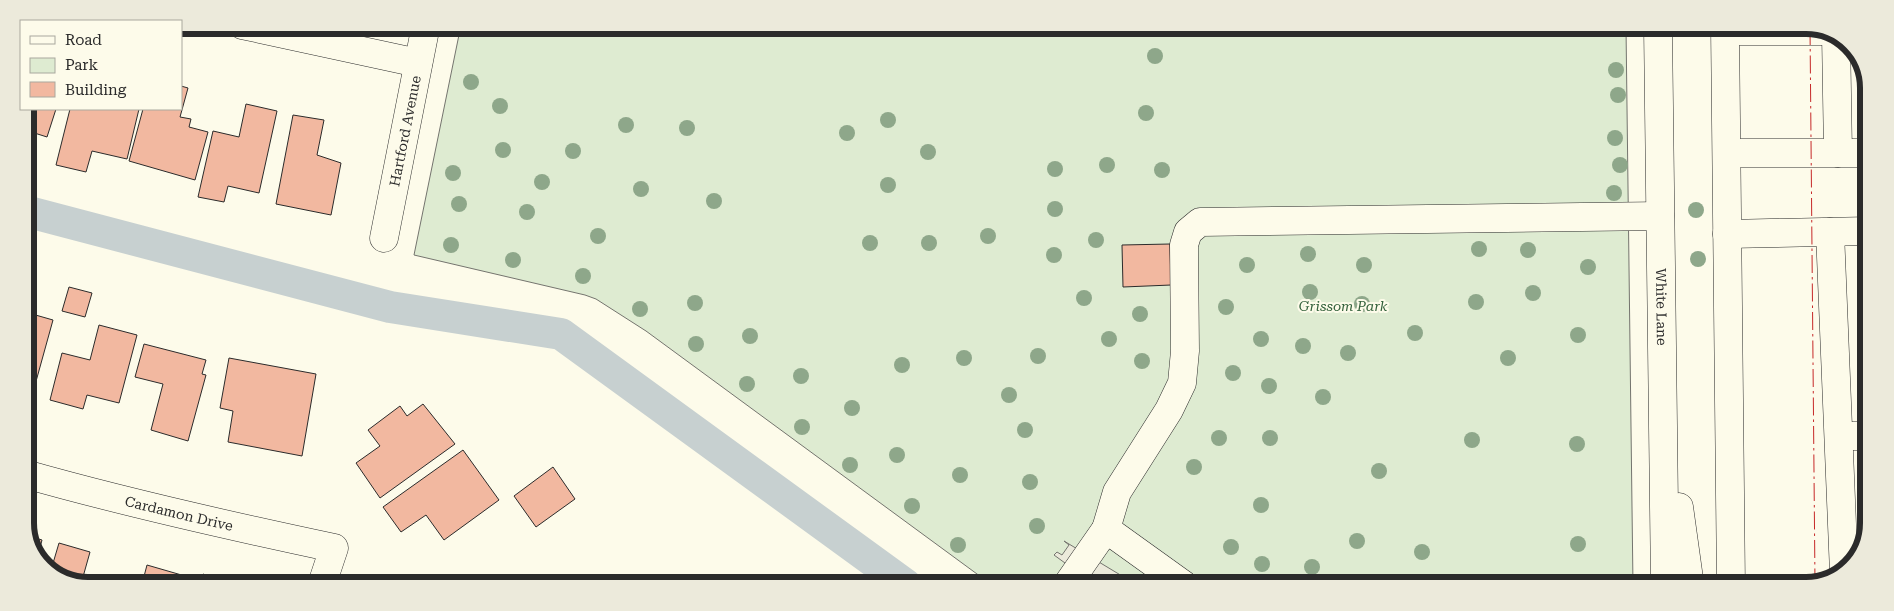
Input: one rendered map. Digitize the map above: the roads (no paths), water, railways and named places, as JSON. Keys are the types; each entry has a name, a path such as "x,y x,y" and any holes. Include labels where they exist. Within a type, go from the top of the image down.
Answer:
{"main road":[{"path":"283,34 418,64"},
{"name":"Hartford Avenue","path":"384,238 424,34"},
{"name":"White Lane","path":"1658,34 1665,577"},
{"path":"1725,34 1731,577"},
{"path":"1836,43 1838,153"},
{"path":"1726,153 1860,154"},
{"path":"1073,577 1106,529 1117,492 1169,410 1182,383 1184,351 1184,245 1188,232 1200,222 1660,216"},
{"path":"1830,232 1844,561"},
{"path":"1728,234 1860,232"},
{"path":"1663,399 1689,577"},
{"path":"1839,436 1860,436"},
{"name":"Cardamon Drive","path":"34,476 203,521 334,548 324,577"},
{"path":"1106,529 1173,577"}],"waterway":[{"path":"34,213 390,307 561,334 895,577"}],"park label":[{"name":"Grissom Park","path":"1343,306"}]}
